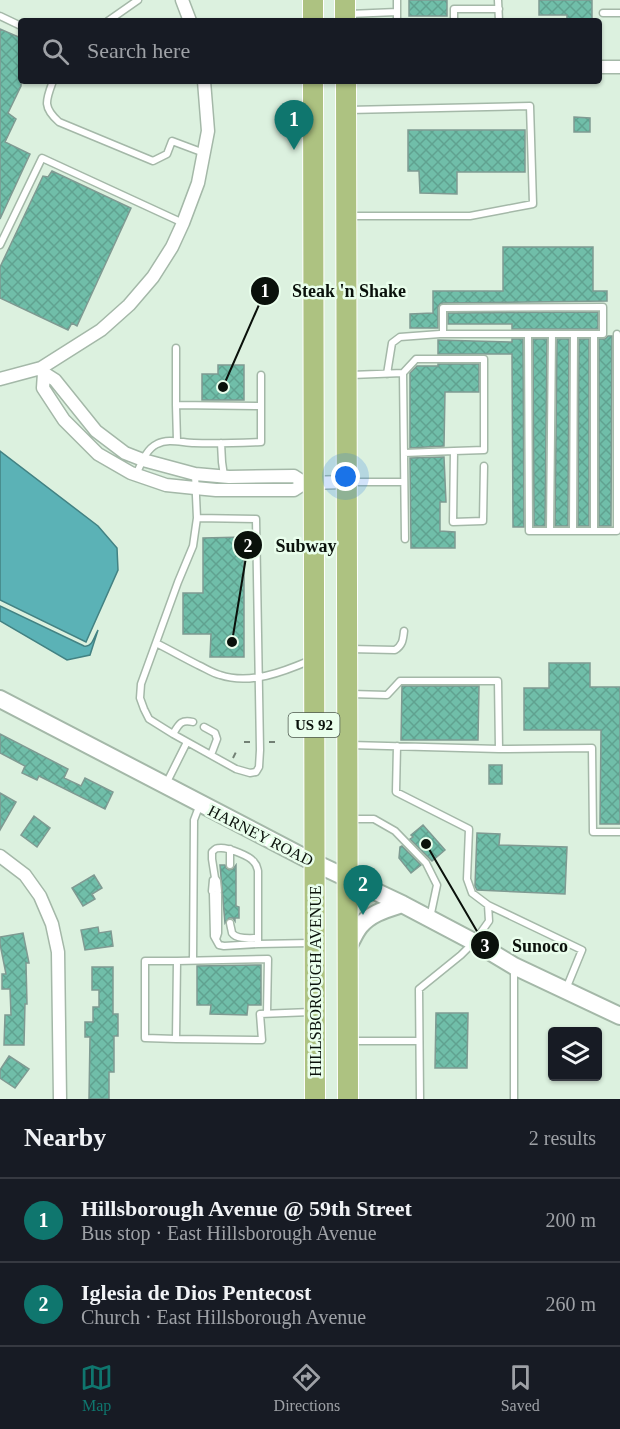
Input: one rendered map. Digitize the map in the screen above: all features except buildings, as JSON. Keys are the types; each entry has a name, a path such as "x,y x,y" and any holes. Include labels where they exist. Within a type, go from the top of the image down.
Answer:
{"main road":[{"path":"313,0 313,18"},
{"name":"US 92","path":"313,84 309,483 314,659 315,863"},
{"name":"US 92","path":"346,84 348,1099"},
{"name":"HILLSBOROUGH AVENUE","path":"315,863 315,1099"}],"street":[{"path":"182,0 188,18"},
{"path":"602,67 620,67"},
{"path":"0,378 43,370 101,330 129,305 153,277 172,247 198,183 208,131 204,84"},
{"path":"43,370 55,380 96,432 125,453 195,474 294,476 309,483"},
{"path":"43,370 43,388 64,420 98,454 136,475 166,485 216,490 294,490 309,483 346,482"},
{"name":"HARNEY ROAD","path":"0,699 348,880 402,904 514,966 620,1016"},
{"path":"0,856 25,875 40,896 52,924 58,952 60,1099"},
{"path":"348,947 360,926 371,916 402,904"}],"lane":[{"path":"112,18 138,0"},
{"path":"397,0 397,18"},
{"path":"454,0 454,18"},
{"path":"498,0 499,18"},
{"path":"454,9 499,9"},
{"path":"345,12 397,12"},
{"path":"603,13 620,13"},
{"path":"0,16 18,25"},
{"path":"52,84 46,106 59,122 153,161 167,154 172,141 204,153"},
{"path":"346,110 530,106 533,204 470,216 346,216"},
{"path":"0,245 42,158 183,223"},
{"path":"443,334 442,308 603,307 603,334"},
{"path":"387,374 392,343 400,337 443,334 528,334 619,334 619,531 529,531 528,334"},
{"path":"550,531 552,334"},
{"path":"573,531 574,334"},
{"path":"594,334 594,531"},
{"path":"176,348 177,441"},
{"path":"346,375 403,373 416,359 484,359 484,450 404,453"},
{"path":"403,373 405,539"},
{"path":"136,475 154,445 162,442 261,442 261,375"},
{"path":"176,405 261,406"},
{"path":"221,443 224,476"},
{"path":"454,451 453,522 483,521 484,466"},
{"path":"195,474 197,518 193,546 141,684 140,698 149,719 236,769 250,773 259,767 260,750 256,519 197,518"},
{"path":"346,482 404,482"},
{"path":"347,650 394,650 402,643 404,630"},
{"path":"156,643 219,675 246,679 290,670 314,659"},
{"path":"347,694 387,695 400,681 498,681 499,749"},
{"path":"173,734 180,723 186,720 194,722"},
{"path":"204,727 215,733 217,739 211,755"},
{"path":"165,786 186,742"},
{"path":"347,745 499,749 592,748 593,832 620,832"},
{"path":"397,746 396,792 468,829 467,879 472,893 488,904 582,950 566,990"},
{"path":"193,960 194,820 200,804"},
{"path":"348,819 374,819 395,831 426,863 437,885 430,919"},
{"path":"258,941 258,871 256,864 252,859 230,849 216,848 212,852 215,878 213,880 214,936 219,945 258,941 315,942"},
{"path":"230,849 230,865"},
{"path":"420,1099 419,989 474,942 489,921 488,904"},
{"path":"230,923 235,936 258,941"},
{"path":"267,1013 268,959 145,961 145,1038 262,1040 260,1014 315,1011"},
{"path":"176,1039 177,961"},
{"path":"514,966 514,1099"},
{"path":"348,1041 419,1041"}],"water":[{"path":"0,451 98,526 117,548 118,570 86,642 0,600"},
{"path":"0,606 84,646 91,644 98,630 90,655 67,660 0,621"}],"place":[{"name":"Hillsborough Avenue @ 59th Street","path":"294,150"},
{"name":"Steak 'n Shake","path":"223,387"},
{"name":"Subway","path":"232,642"},
{"name":"Sunoco","path":"426,844"},
{"name":"Iglesia de Dios Pentecost","path":"363,915"}]}
